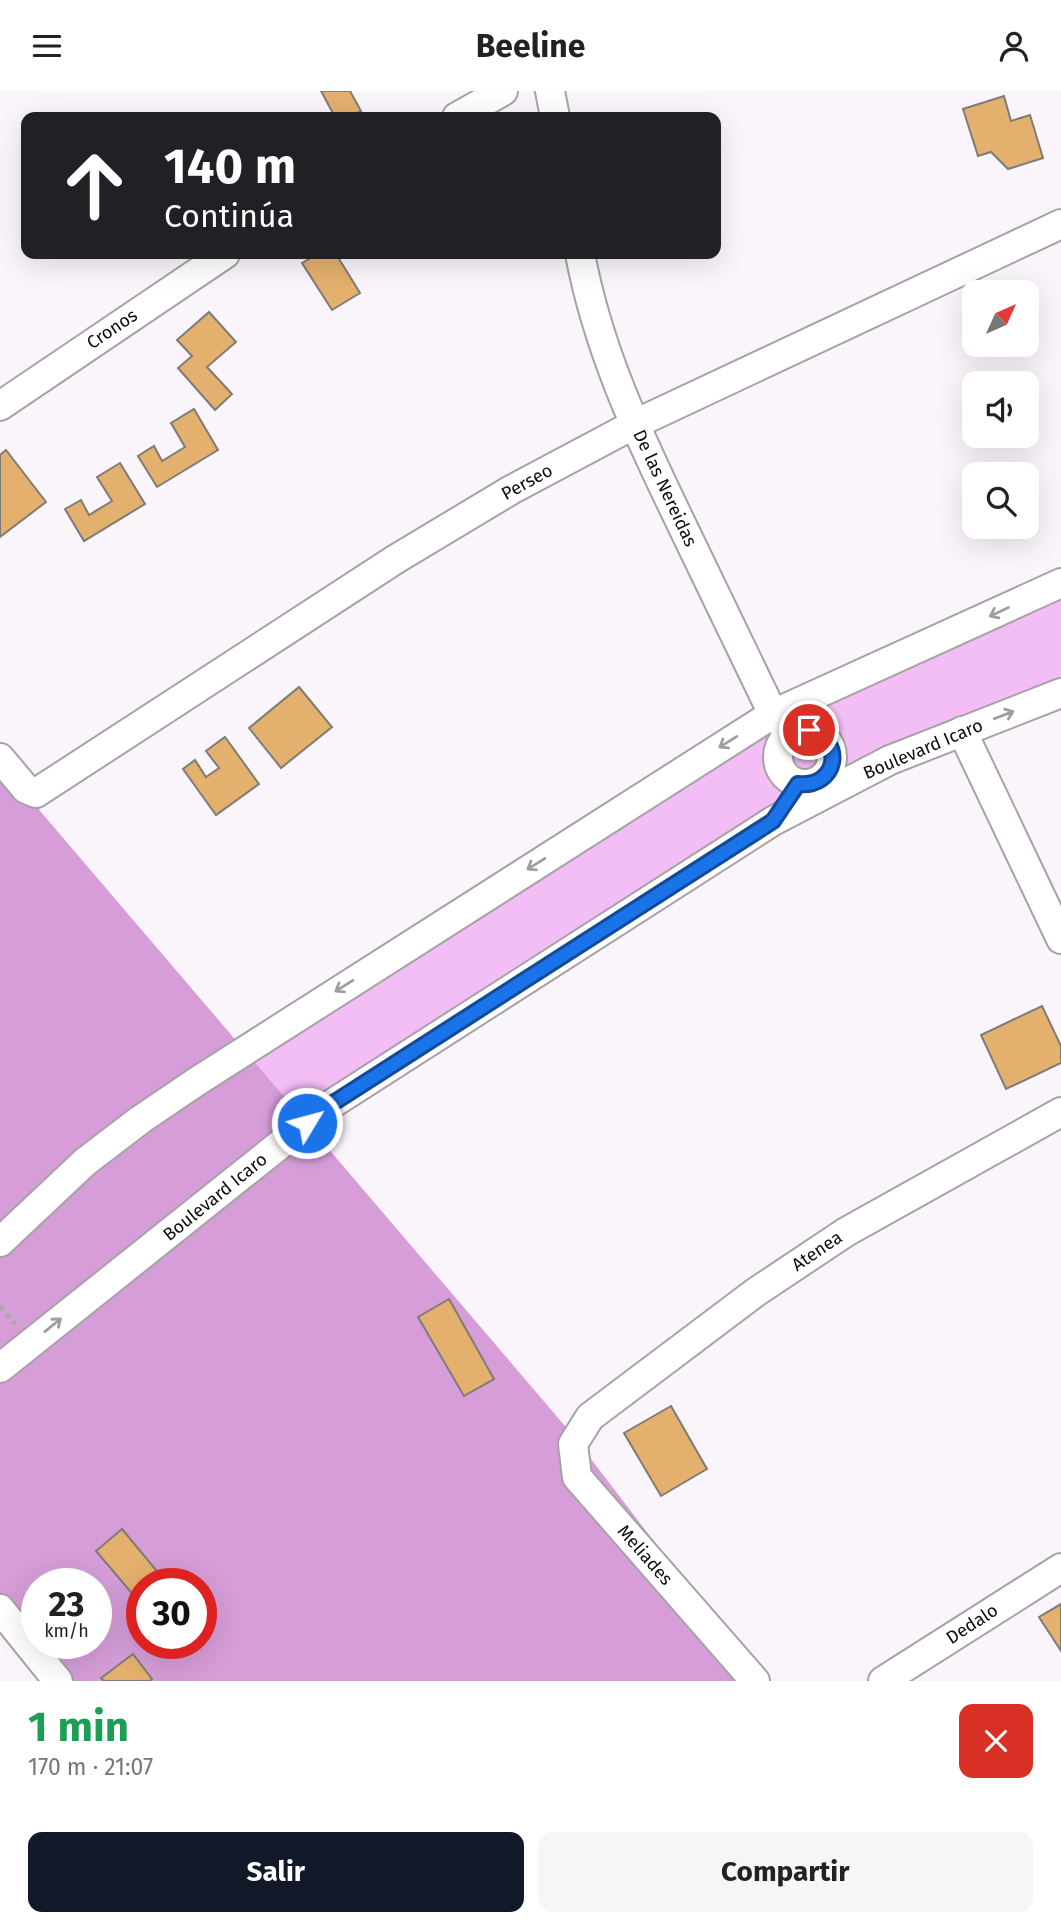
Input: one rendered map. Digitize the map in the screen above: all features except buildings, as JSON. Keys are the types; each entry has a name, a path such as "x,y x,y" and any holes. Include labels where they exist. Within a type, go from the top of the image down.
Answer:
{"street":[{"path":"466,112 503,91"},
{"path":"550,91 554,112"},
{"name":"Perseo","path":"0,758 26,789 36,793 396,559 511,490 635,424 1061,224"},
{"name":"Cronos","path":"0,406 218,259"},
{"name":"De las Nereidas","path":"581,259 588,299 604,349 635,424 782,724"},
{"path":"0,1243 85,1162 184,1089 782,724 1061,583"},
{"name":"Boulevard Icaro","path":"0,1368 327,1107 773,821 890,760 1061,693"},
{"path":"782,724 800,731 817,733 830,745 830,771 816,783 798,784 783,774 778,757 785,740 782,724"},
{"path":"962,731 1061,939"},
{"path":"832,754 890,760"},
{"path":"773,821 798,784"},
{"name":"Atenea","path":"590,1417 755,1292 846,1232 1061,1112"},
{"name":"Meliades","path":"590,1417 573,1444 577,1477 755,1681"},
{"name":"Dedalo","path":"883,1681 1061,1568"},
{"path":"0,1609 58,1681"}],"shaded area":[{"path":"1061,582 1061,693 773,821 327,1107 85,1162 773,714"},
{"path":"0,764 571,1433 761,1681 58,1681 40,1659 112,1659 112,1568 21,1568 21,1635 0,1609"}],"route":[{"path":"307,1123 327,1107 773,821 798,784 816,783 830,771 830,745 824,738 809,730"}]}
